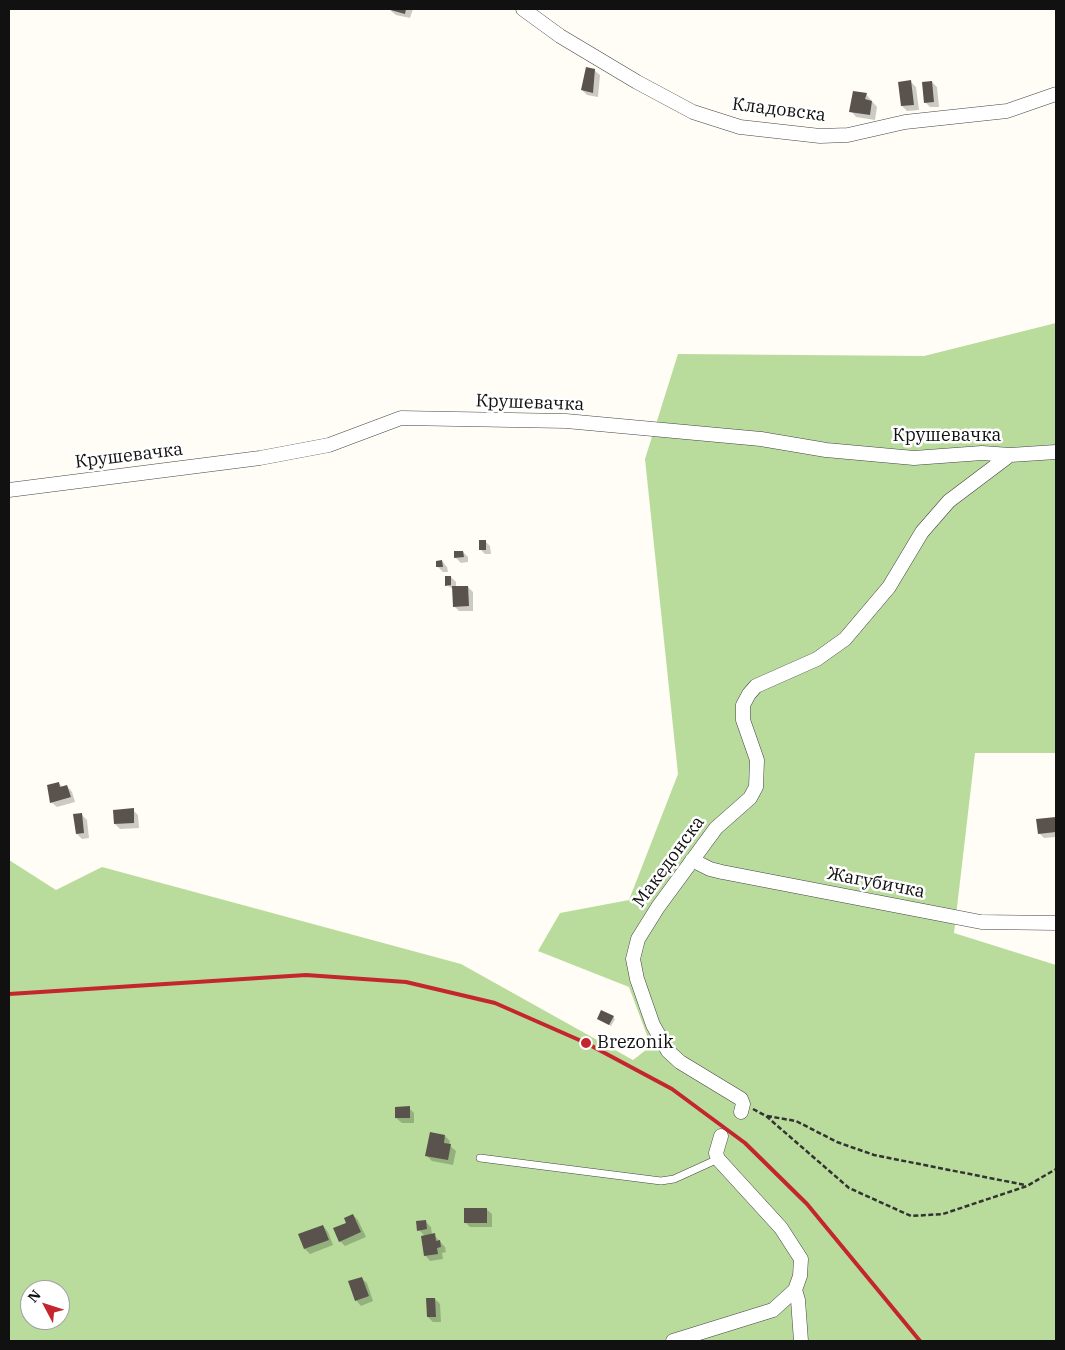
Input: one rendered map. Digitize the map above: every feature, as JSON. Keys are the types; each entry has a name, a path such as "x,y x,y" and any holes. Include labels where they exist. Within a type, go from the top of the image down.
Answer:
{"street":[{"name":"Кладовска","path":"523,9 560,36 637,82 693,112 740,127 820,136 848,135 905,122 1007,111 1056,94"},
{"name":"Крушевачка","path":"9,490 260,458 329,444 401,418 566,422 761,439 826,450 914,458 982,453 1010,455 1056,452"},
{"name":"Македонска","path":"742,1108 732,1092 680,1062 668,1051 653,1025 632,959 638,939 658,907 716,828 750,798 756,787 756,760 743,720 743,705 749,694 756,686 817,659 845,640 889,587 922,532 949,501 1010,455"},
{"name":"Жагубичка","path":"692,860 716,870 981,922 1056,923"},
{"path":"673,1341 773,1310 795,1290 800,1276 801,1259 781,1228 723,1167 718,1159 716,1153 721,1136"},
{"path":"795,1290 798,1300 801,1341"}],"lane":[{"path":"480,1158 661,1181 674,1179 718,1159"}],"path":[{"path":"742,1108 766,1116 796,1121 837,1142 874,1155 1027,1186"},
{"path":"766,1116 849,1188 911,1216 943,1214 1027,1186 1056,1169"}],"green space":[{"path":"1056,323 1056,753 975,753 954,933 1056,965 1056,1341 9,1341 9,860 56,890 102,867 461,964 633,1060 651,1046 629,987 538,951 560,913 629,900 678,774 645,459 678,354 924,356"}],"building":[{"path":"387,9 406,9 405,14"},
{"path":"586,67 595,69 593,93 581,90"},
{"path":"911,80 914,105 901,106 898,82"},
{"path":"932,81 934,102 924,103 922,82"},
{"path":"853,91 867,93 865,99 872,101 870,115 849,112"},
{"path":"479,540 486,540 486,550 479,550"},
{"path":"454,551 463,551 464,557 454,558"},
{"path":"442,560 443,567 436,567 436,561"},
{"path":"445,576 451,576 451,585 445,586"},
{"path":"452,586 468,586 469,606 453,607"},
{"path":"59,782 60,787 67,785 71,797 50,803 47,785"},
{"path":"134,808 134,823 114,824 113,810"},
{"path":"82,813 84,833 76,834 73,814"},
{"path":"1056,817 1056,832 1038,834 1036,819"},
{"path":"601,1010 614,1016 609,1025 597,1019"},
{"path":"410,1106 410,1118 395,1118 395,1107"},
{"path":"430,1132 445,1135 444,1143 451,1144 448,1160 425,1156"},
{"path":"464,1208 487,1208 487,1223 464,1223"},
{"path":"353,1214 361,1232 339,1242 333,1228 346,1223 344,1218"},
{"path":"426,1220 427,1229 417,1231 416,1221"},
{"path":"323,1225 329,1240 304,1249 298,1234"},
{"path":"435,1233 436,1241 440,1240 441,1247 437,1248 438,1254 424,1256 421,1236"},
{"path":"362,1277 369,1296 355,1301 348,1281"},
{"path":"426,1298 435,1298 436,1317 427,1317"}],"railway":[{"path":"9,994 306,975 406,982 495,1003 586,1043 672,1089 745,1143 807,1204 920,1341"}],"place":[{"name":"Brezonik","path":"586,1043"}]}
